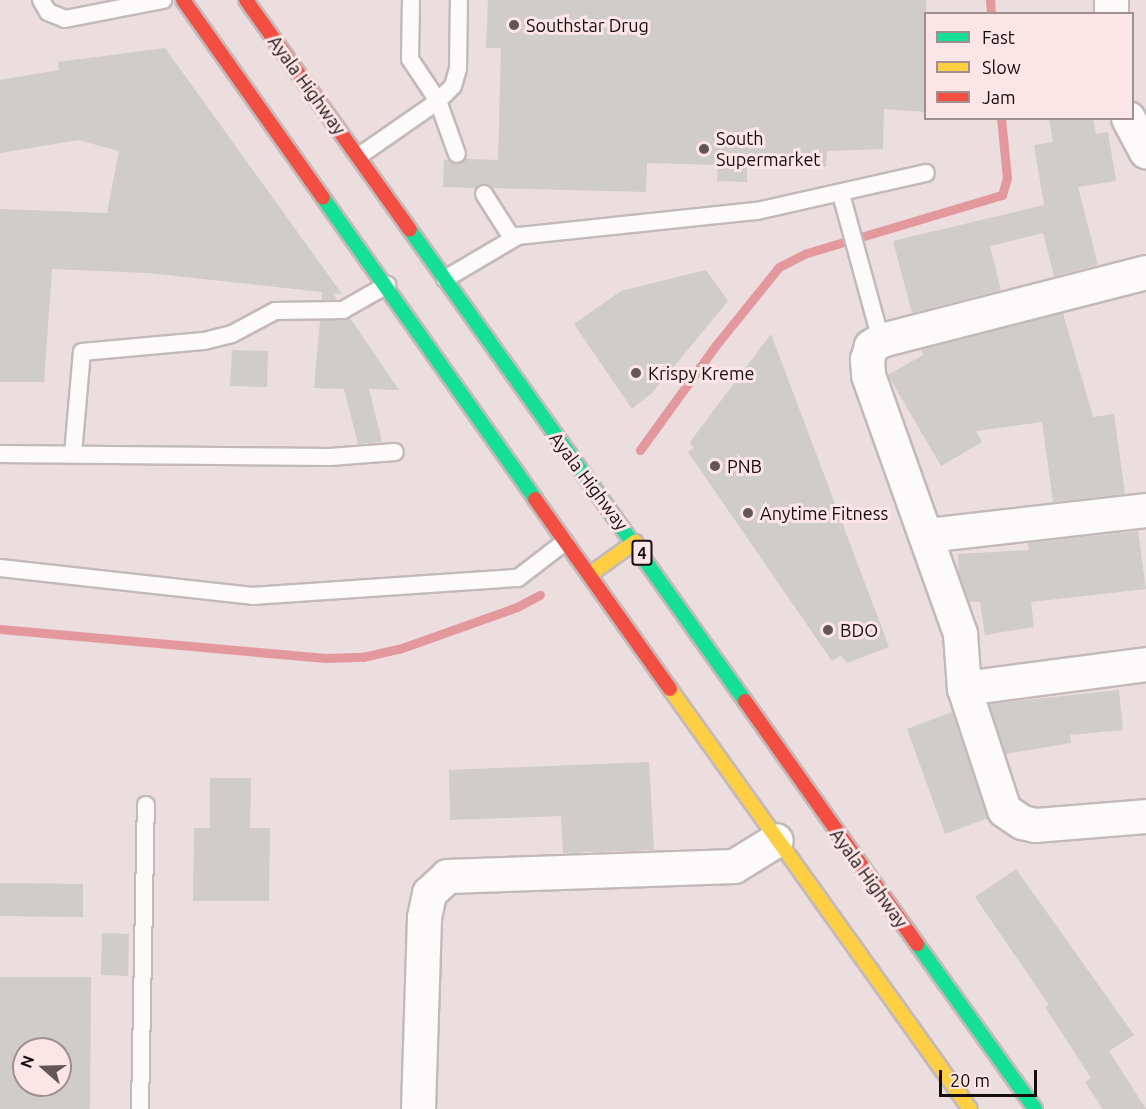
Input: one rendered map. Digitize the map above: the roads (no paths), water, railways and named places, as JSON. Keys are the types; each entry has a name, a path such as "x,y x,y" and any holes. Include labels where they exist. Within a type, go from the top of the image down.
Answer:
{"highway":[{"path":"183,0 387,285 776,840 970,1109"},
{"name":"Ayala Highway","path":"246,0 359,156 542,418 635,542 1035,1109"},
{"path":"589,575 635,542"}],"street":[{"path":"1129,120 1146,152"},
{"path":"1146,272 881,340 871,346 868,375 927,535 960,634 964,688 996,794 1012,818 1050,825 1146,816"},
{"path":"927,535 1146,510"},
{"path":"964,688 1146,664"},
{"path":"418,1109 424,917 429,893 447,876 734,866 776,840"}],"lane":[{"path":"41,0 48,12 65,19 163,0"},
{"path":"411,0 410,58 438,101 457,154"},
{"path":"359,156 438,101 453,86 458,69 459,0"},
{"path":"445,279 512,238 730,215 841,194 926,173"},
{"path":"484,194 512,238"},
{"path":"841,194 881,340"},
{"path":"73,454 82,352 204,341 232,334 274,311 344,310 387,285"},
{"path":"0,454 330,457 395,452"},
{"path":"0,568 252,596 518,578 565,542"},
{"path":"140,1109 146,805"}],"waterway":[{"path":"990,0 991,12"},
{"path":"640,450 716,345 779,267 807,253 1002,195 1007,178 1001,120"},
{"path":"0,629 326,658 363,657 399,649 517,607 540,595"}],"place":[{"name":"Southstar Drug","path":"514,25"},
{"name":"South Supermarket","path":"704,149"},
{"name":"Krispy Kreme","path":"636,373"},
{"name":"PNB","path":"715,466"},
{"name":"Anytime Fitness","path":"748,513"},
{"name":"BDO","path":"828,630"}]}
